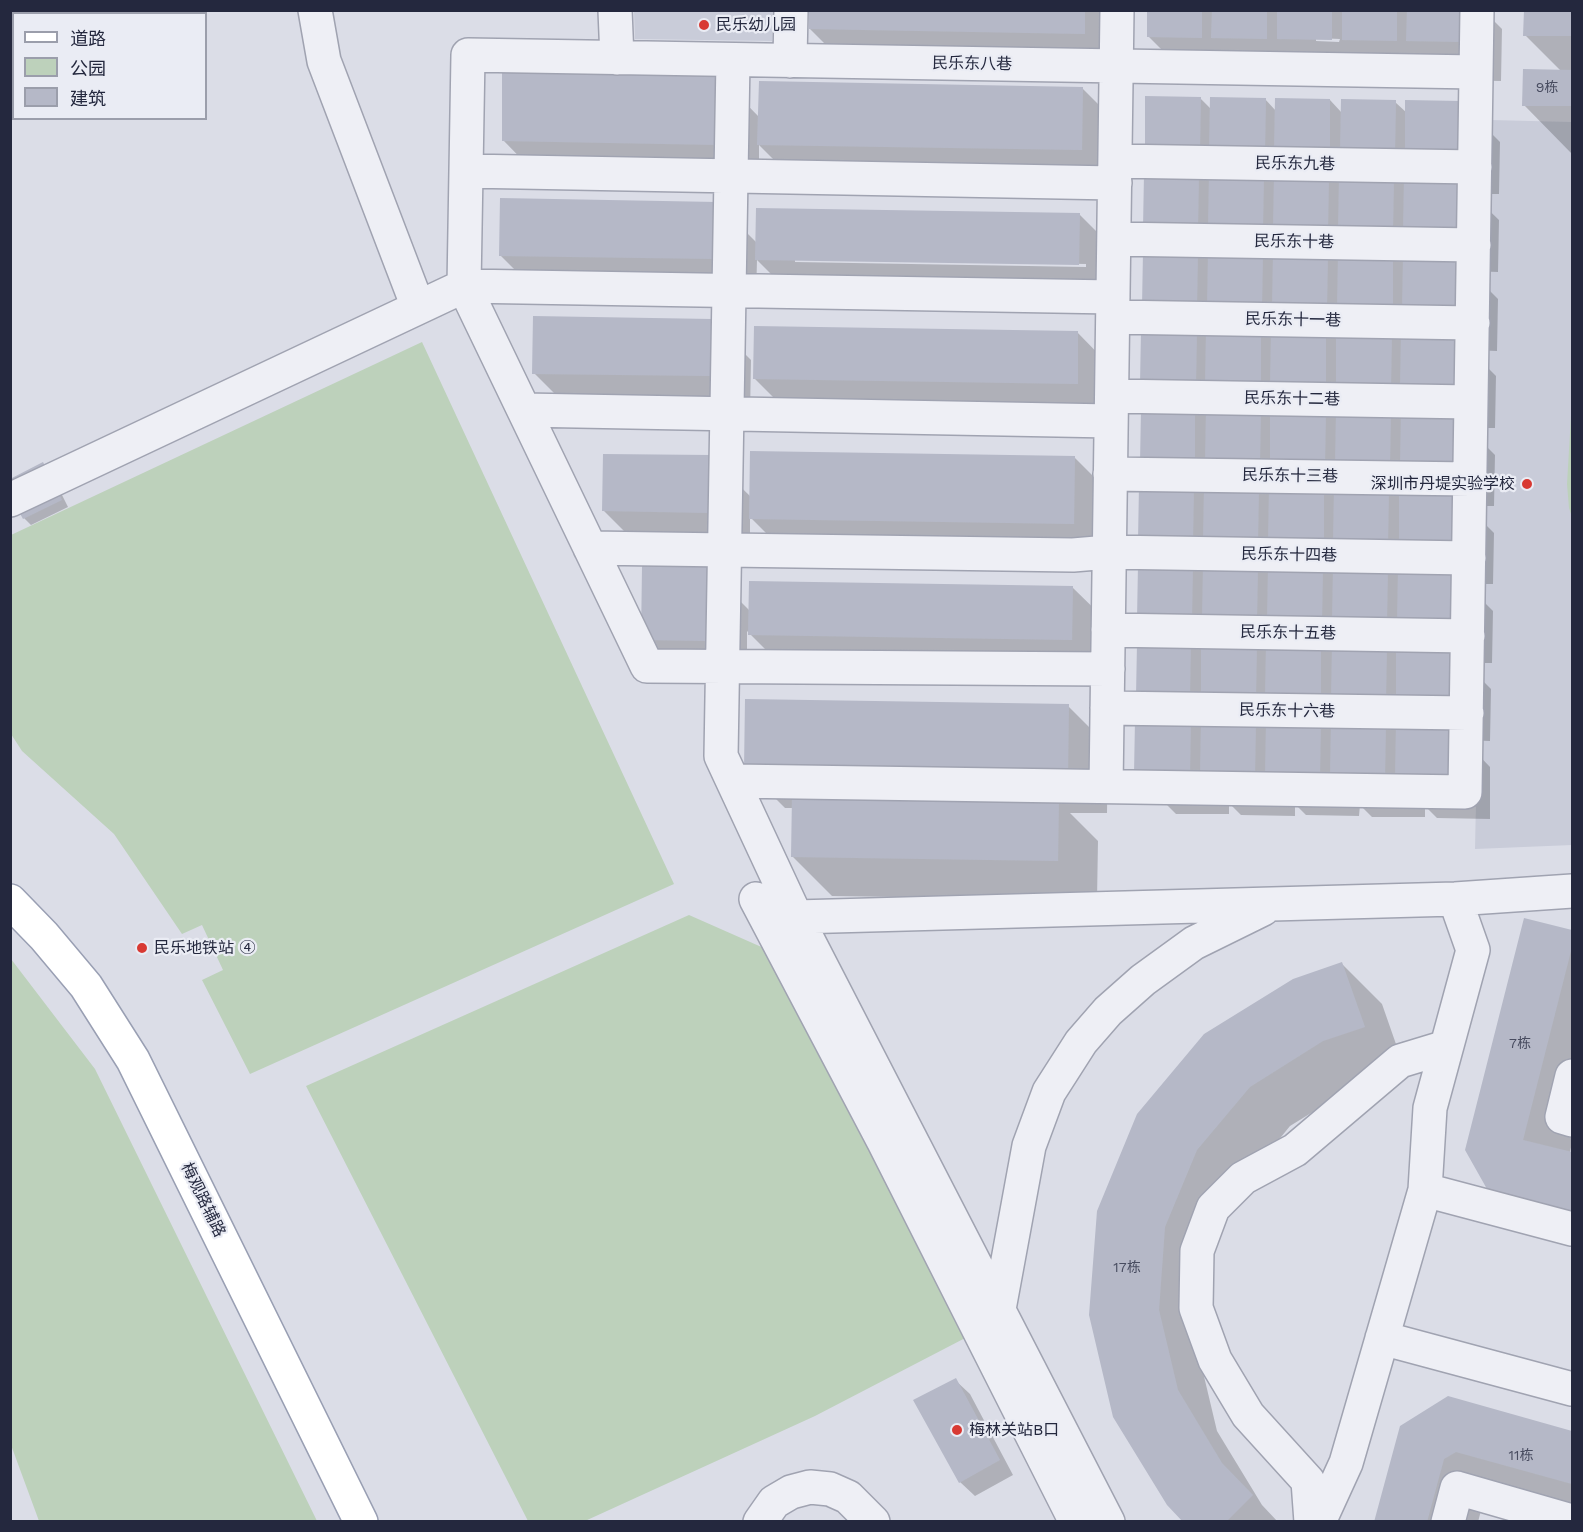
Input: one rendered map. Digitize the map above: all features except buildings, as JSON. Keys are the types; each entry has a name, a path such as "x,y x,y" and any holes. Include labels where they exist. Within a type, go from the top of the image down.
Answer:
{"main road":[{"name":"梅观路辅路","path":"10,901 44,936 86,987 133,1060 361,1521"}],"street":[{"path":"315,10 324,61 418,307"},
{"path":"615,10 616,58"},
{"path":"790,61 791,10"},
{"path":"1106,786 1117,10"},
{"path":"733,781 1466,792 1477,10"},
{"name":"民乐东八巷","path":"466,171 468,55 1476,72"},
{"path":"733,60 721,756 796,917 1108,1521"},
{"name":"民乐东九巷","path":"466,171 730,176 1475,167"},
{"path":"466,171 464,286 647,666 1108,669"},
{"name":"民乐东十巷","path":"1114,239 1474,245"},
{"path":"10,500 464,286"},
{"name":"民乐东十一巷","path":"464,286 729,291 1473,323"},
{"name":"民乐东十二巷","path":"524,410 727,415 1472,402"},
{"name":"民乐东十三巷","path":"1110,474 1470,479"},
{"name":"民乐东十四巷","path":"590,548 1073,555 1109,552 1469,558"},
{"name":"民乐东十五巷","path":"1108,630 1468,636"},
{"name":"民乐东十六巷","path":"1107,708 1467,713"},
{"path":"796,917 1455,899 1572,891"},
{"path":"756,899 884,1142 1076,1521"},
{"path":"1319,1521 1346,1463 1425,1190 1430,1108 1473,950 1455,899"},
{"path":"999,1309 1029,1146 1049,1092 1081,1042 1108,1011 1143,980 1194,943 1272,904"},
{"path":"1311,1521 1308,1481 1248,1415 1215,1360 1196,1308 1197,1251 1213,1208 1243,1178 1295,1150 1400,1061 1446,1047"},
{"path":"1572,1076 1562,1117 1572,1120"},
{"path":"1425,1190 1572,1229"},
{"path":"1382,1338 1572,1389"},
{"path":"760,1521 774,1502 791,1492 810,1487 830,1489 848,1497 873,1521"},
{"path":"1448,1521 1457,1488 1572,1521"}],"shaded area":[{"name":"民乐幼儿园","path":"634,11 773,11 772,41 635,39"},
{"name":"深圳市丹堤实验学校","path":"1490,120 1572,122 1572,845 1475,849"}],"green space":[{"path":"422,342 674,884 250,1074 202,980 223,970 202,925 182,934 114,834 22,751 11,734 11,535"},
{"path":"1572,399 1572,517 1567,484"},
{"path":"689,915 766,949 971,1335 815,1416 585,1521 528,1521 306,1086"},
{"path":"11,959 95,1069 317,1521 39,1521 11,1445"}],"place":[{"name":"民乐幼儿园","path":"704,25"},
{"name":"深圳市丹堤实验学校","path":"1527,484"},
{"name":"民乐地铁站 ④","path":"142,948"},
{"name":"梅林关站B口","path":"957,1430"}]}
